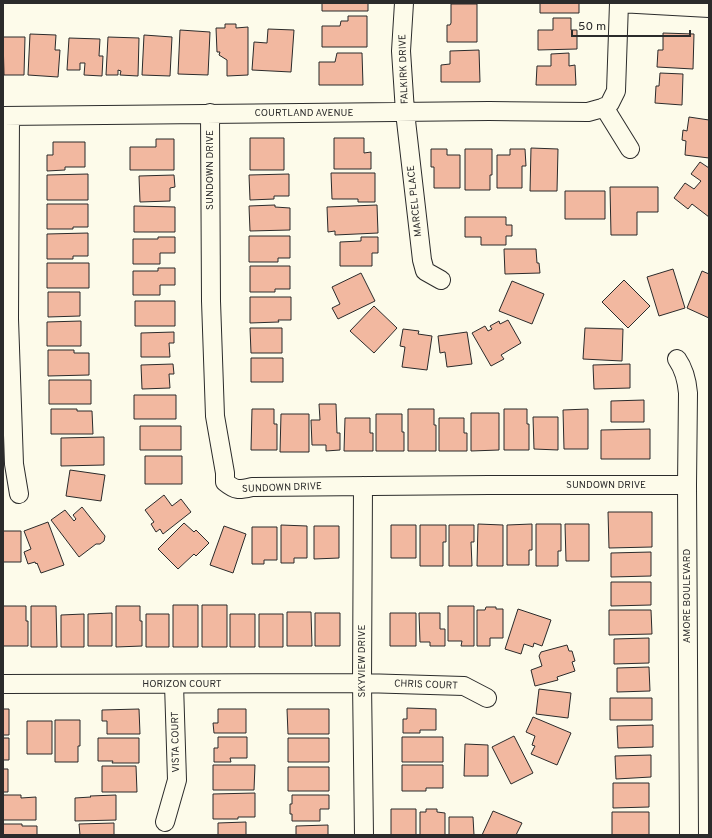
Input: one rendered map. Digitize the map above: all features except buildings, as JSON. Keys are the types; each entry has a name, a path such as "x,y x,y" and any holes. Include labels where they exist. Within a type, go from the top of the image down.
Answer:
{"street":[{"name":"FALKIRK DRIVE","path":"404,3 401,51 405,112"},
{"path":"630,149 604,107 610,103 616,91 619,3 709,8"},
{"name":"COURTLAND AVENUE","path":"7,116 489,111 588,112 604,107"},
{"name":"MARCEL PLACE","path":"405,112 422,260 425,271 441,280"},
{"name":"SUNDOWN DRIVE","path":"210,113 211,301 215,416 225,473 225,482 232,488 240,490 252,487 687,485"},
{"path":"7,116 9,319 14,464 19,494"},
{"name":"AMORE BOULEVARD","path":"677,359 682,365 687,383 689,835"},
{"name":"SKYVIEW DRIVE","path":"363,486 362,682 364,835"},
{"name":"HORIZON COURT","path":"3,684 362,682"},
{"name":"CHRIS COURT","path":"362,682 464,686 487,698"},
{"name":"VISTA COURT","path":"165,822 177,780 174,684"}]}
